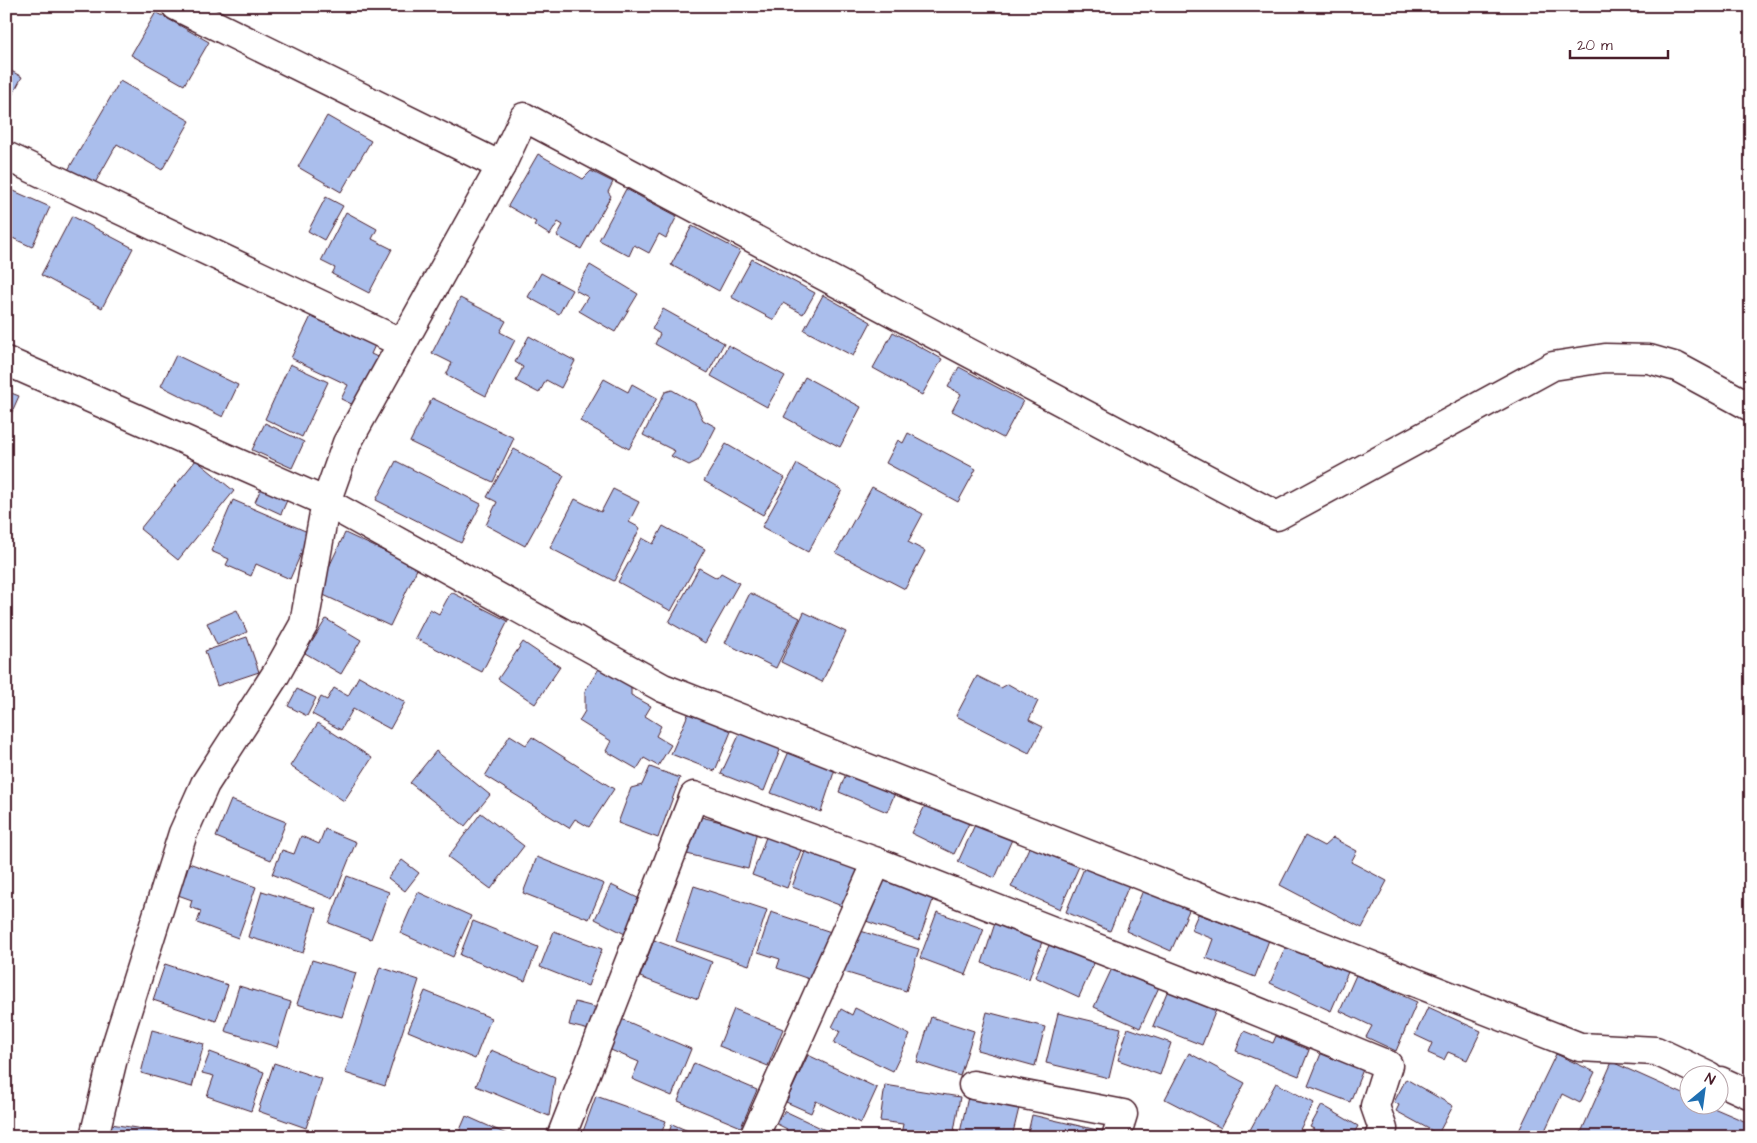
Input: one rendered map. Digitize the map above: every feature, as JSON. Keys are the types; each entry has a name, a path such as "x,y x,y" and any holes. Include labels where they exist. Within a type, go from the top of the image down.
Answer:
{"street":[{"path":"176,6 501,166"},
{"path":"94,1137 116,1046 183,833 206,784 276,674 304,624 326,502 347,443 501,166 524,117 1277,516 1553,366 1605,358 1649,358 1677,367 1751,407"},
{"path":"6,156 402,343"},
{"path":"6,361 326,502 663,688 1580,1047 1656,1051 1687,1066"},
{"path":"561,1137 694,796 877,862 1223,997 1388,1065 1376,1106 1383,1129 1379,1137"},
{"path":"754,1137 877,862"},
{"path":"974,1084 1123,1114 1116,1137"},
{"path":"1730,1085 1751,1095"}],"building":[{"path":"156,12 209,42 184,85 131,55"},
{"path":"6,68 22,77 6,107"},
{"path":"120,81 190,121 162,170 117,144 90,192 64,177"},
{"path":"327,116 371,141 341,192 298,167"},
{"path":"538,154 583,179 591,171 613,182 608,192 611,196 581,249 557,236 563,225 558,222 550,235 534,225 536,222 508,206"},
{"path":"7,188 50,207 32,247 6,235"},
{"path":"626,189 677,216 666,238 659,234 649,253 634,245 629,256 599,240"},
{"path":"326,197 343,206 324,240 308,231"},
{"path":"346,212 377,229 372,239 392,249 369,293 332,274 335,268 321,261"},
{"path":"72,216 133,248 102,308 41,275"},
{"path":"692,226 740,251 719,291 671,265"},
{"path":"752,259 815,293 803,314 783,303 774,320 731,297"},
{"path":"590,265 638,294 615,332 579,311 588,297 575,290"},
{"path":"541,273 572,290 559,314 528,297"},
{"path":"823,295 871,322 853,356 804,330"},
{"path":"460,298 506,321 500,332 515,340 486,396 446,375 452,363 432,353"},
{"path":"663,309 724,343 708,373 655,344 660,334 652,329"},
{"path":"313,312 376,343 371,354 384,360 360,408 341,399 348,385 291,358"},
{"path":"893,332 942,359 922,395 873,368"},
{"path":"529,336 575,361 561,388 546,380 539,393 516,381 523,367 515,362"},
{"path":"728,345 785,376 767,407 711,376"},
{"path":"176,355 238,385 223,417 161,386"},
{"path":"290,364 328,382 302,437 265,419"},
{"path":"959,367 1023,401 1003,438 952,411 961,394 948,387"},
{"path":"805,377 861,407 840,447 784,417"},
{"path":"604,379 628,392 632,384 657,398 629,449 580,421"},
{"path":"672,390 695,403 703,420 716,427 699,460 689,465 671,456 675,451 643,435 665,392"},
{"path":"6,391 19,396 6,425"},
{"path":"432,398 514,438 493,482 410,442"},
{"path":"265,423 304,442 292,468 252,450"},
{"path":"908,433 976,469 958,502 886,463 898,440 903,443"},
{"path":"726,444 785,478 763,515 704,481"},
{"path":"514,449 564,476 525,546 486,525 497,502 487,497"},
{"path":"196,460 234,491 178,560 140,529"},
{"path":"396,461 481,504 461,543 376,500"},
{"path":"797,464 842,490 808,552 762,527"},
{"path":"262,486 288,498 281,514 255,502"},
{"path":"872,487 923,514 908,542 925,551 905,589 836,553"},
{"path":"613,489 639,502 629,522 640,528 614,581 550,548 575,499 601,512"},
{"path":"233,500 310,533 290,579 256,564 251,576 226,565 229,559 211,551"},
{"path":"663,526 705,549 671,611 618,582 642,538 653,544"},
{"path":"345,533 418,567 390,626 317,592"},
{"path":"699,568 717,578 721,573 739,583 705,643 669,622"},
{"path":"451,592 508,621 482,672 415,638 430,609 439,614"},
{"path":"750,593 800,618 776,668 725,643"},
{"path":"237,610 247,632 217,645 207,623"},
{"path":"804,612 846,632 822,682 781,662"},
{"path":"326,619 361,640 341,674 305,653"},
{"path":"247,637 259,672 217,686 205,651"},
{"path":"523,642 560,667 535,704 498,679"},
{"path":"600,667 631,687 631,695 651,706 645,716 661,726 656,736 671,745 658,766 644,758 637,769 606,751 611,741 579,721 585,711 585,691"},
{"path":"359,676 405,702 390,729 353,709 341,730 312,714 321,697 327,700 334,688 348,696"},
{"path":"977,676 1001,688 1008,684 1038,701 1029,720 1043,727 1029,753 956,716"},
{"path":"297,689 316,698 307,716 288,706"},
{"path":"692,705 734,724 715,771 671,754"},
{"path":"318,723 372,758 344,801 290,766"},
{"path":"742,729 782,745 764,791 721,774"},
{"path":"510,735 526,745 532,737 614,789 589,827 575,819 569,828 485,776"},
{"path":"790,749 836,766 821,812 771,793"},
{"path":"436,751 490,795 465,826 410,783"},
{"path":"849,766 898,786 887,812 839,792"},
{"path":"650,767 680,778 658,838 618,823 631,788 642,785"},
{"path":"929,798 971,819 954,854 911,833"},
{"path":"231,800 286,822 271,860 216,837"},
{"path":"481,813 524,846 491,889 448,857"},
{"path":"697,816 757,831 748,869 687,854"},
{"path":"978,818 1014,835 995,878 958,862"},
{"path":"325,829 356,842 333,899 272,874 282,850 294,854 301,836 319,844"},
{"path":"1305,836 1324,846 1333,838 1357,851 1351,862 1387,881 1362,928 1280,885"},
{"path":"766,837 801,850 787,888 752,875"},
{"path":"1032,841 1081,862 1060,909 1011,887"},
{"path":"807,846 862,867 847,908 792,887"},
{"path":"537,857 604,884 589,919 523,893"},
{"path":"402,860 419,873 405,891 388,878"},
{"path":"186,862 256,887 238,938 197,923 201,911 190,907 192,900 175,894"},
{"path":"1085,866 1129,885 1110,931 1066,912"},
{"path":"347,876 389,892 371,939 329,923"},
{"path":"882,878 934,897 919,940 866,921"},
{"path":"611,885 646,902 629,936 595,919"},
{"path":"694,886 767,910 749,965 676,941"},
{"path":"1144,888 1190,908 1171,951 1126,931"},
{"path":"262,891 316,908 303,953 248,937"},
{"path":"418,892 471,916 453,957 400,933"},
{"path":"771,912 831,932 815,981 777,968 780,959 758,952"},
{"path":"937,912 984,929 966,975 920,958"},
{"path":"1198,914 1269,940 1255,977 1206,958 1213,939 1191,930"},
{"path":"997,917 1045,933 1029,979 982,963"},
{"path":"473,921 538,947 525,981 460,955"},
{"path":"854,929 919,949 906,991 841,971"},
{"path":"554,931 602,949 588,986 540,967"},
{"path":"1054,934 1098,954 1079,997 1035,977"},
{"path":"654,940 712,962 698,999 640,977"},
{"path":"1287,944 1348,972 1331,1011 1270,983"},
{"path":"312,960 356,973 342,1017 297,1004"},
{"path":"165,964 228,985 216,1021 153,1000"},
{"path":"1114,964 1160,985 1140,1028 1094,1007"},
{"path":"380,967 419,980 385,1086 345,1073"},
{"path":"1356,975 1417,1002 1396,1051 1366,1037 1372,1026 1340,1011"},
{"path":"1172,980 1220,1000 1202,1045 1153,1026"},
{"path":"239,986 291,1002 277,1047 225,1031"},
{"path":"425,991 491,1018 475,1059 408,1031"},
{"path":"575,1002 598,1008 593,1031 569,1025"},
{"path":"1428,1007 1481,1031 1467,1060 1448,1052 1444,1060 1428,1053 1432,1043 1415,1035"},
{"path":"855,1008 910,1035 893,1071 834,1043 840,1031 832,1027 841,1009 852,1015"},
{"path":"734,1009 783,1029 768,1066 719,1046"},
{"path":"987,1012 1045,1027 1035,1066 977,1050"},
{"path":"1058,1013 1121,1028 1109,1078 1046,1063"},
{"path":"931,1017 974,1031 960,1076 917,1062"},
{"path":"619,1018 691,1049 672,1096 632,1079 639,1062 606,1048"},
{"path":"1128,1028 1171,1043 1160,1075 1118,1060"},
{"path":"152,1030 204,1044 192,1087 141,1073"},
{"path":"1244,1031 1273,1043 1276,1036 1309,1050 1299,1076 1236,1051"},
{"path":"491,1050 555,1077 549,1116 476,1086"},
{"path":"1322,1051 1364,1067 1350,1102 1308,1086"},
{"path":"210,1052 264,1072 251,1111 207,1096 214,1076 202,1073"},
{"path":"1189,1053 1245,1083 1221,1128 1165,1099"},
{"path":"1556,1054 1595,1072 1580,1103 1562,1094 1542,1137 1516,1137"},
{"path":"808,1055 877,1088 861,1123 816,1101 811,1113 786,1102"},
{"path":"1612,1062 1680,1093 1680,1116 1730,1115 1751,1124 1751,1137 1579,1137"},
{"path":"274,1063 322,1079 306,1128 258,1111"},
{"path":"694,1063 757,1090 741,1127 678,1101"},
{"path":"1406,1079 1453,1106 1438,1134 1396,1111 1399,1105 1394,1102"},
{"path":"1276,1083 1314,1103 1296,1137 1263,1137 1250,1130"},
{"path":"885,1085 960,1097 953,1137 919,1137 901,1134 903,1124 880,1121"},
{"path":"596,1096 666,1121 660,1137 581,1137"},
{"path":"968,1097 1019,1108 1012,1137 959,1137"},
{"path":"1322,1105 1358,1126 1352,1137 1309,1137 1314,1129 1310,1127"},
{"path":"785,1111 840,1137 783,1137 787,1129 775,1123"},
{"path":"1032,1115 1106,1132 1105,1137 1027,1137"},
{"path":"466,1116 513,1137 457,1137"},
{"path":"111,1124 168,1133 167,1137 109,1137"},
{"path":"672,1124 702,1137 667,1137"}]}
